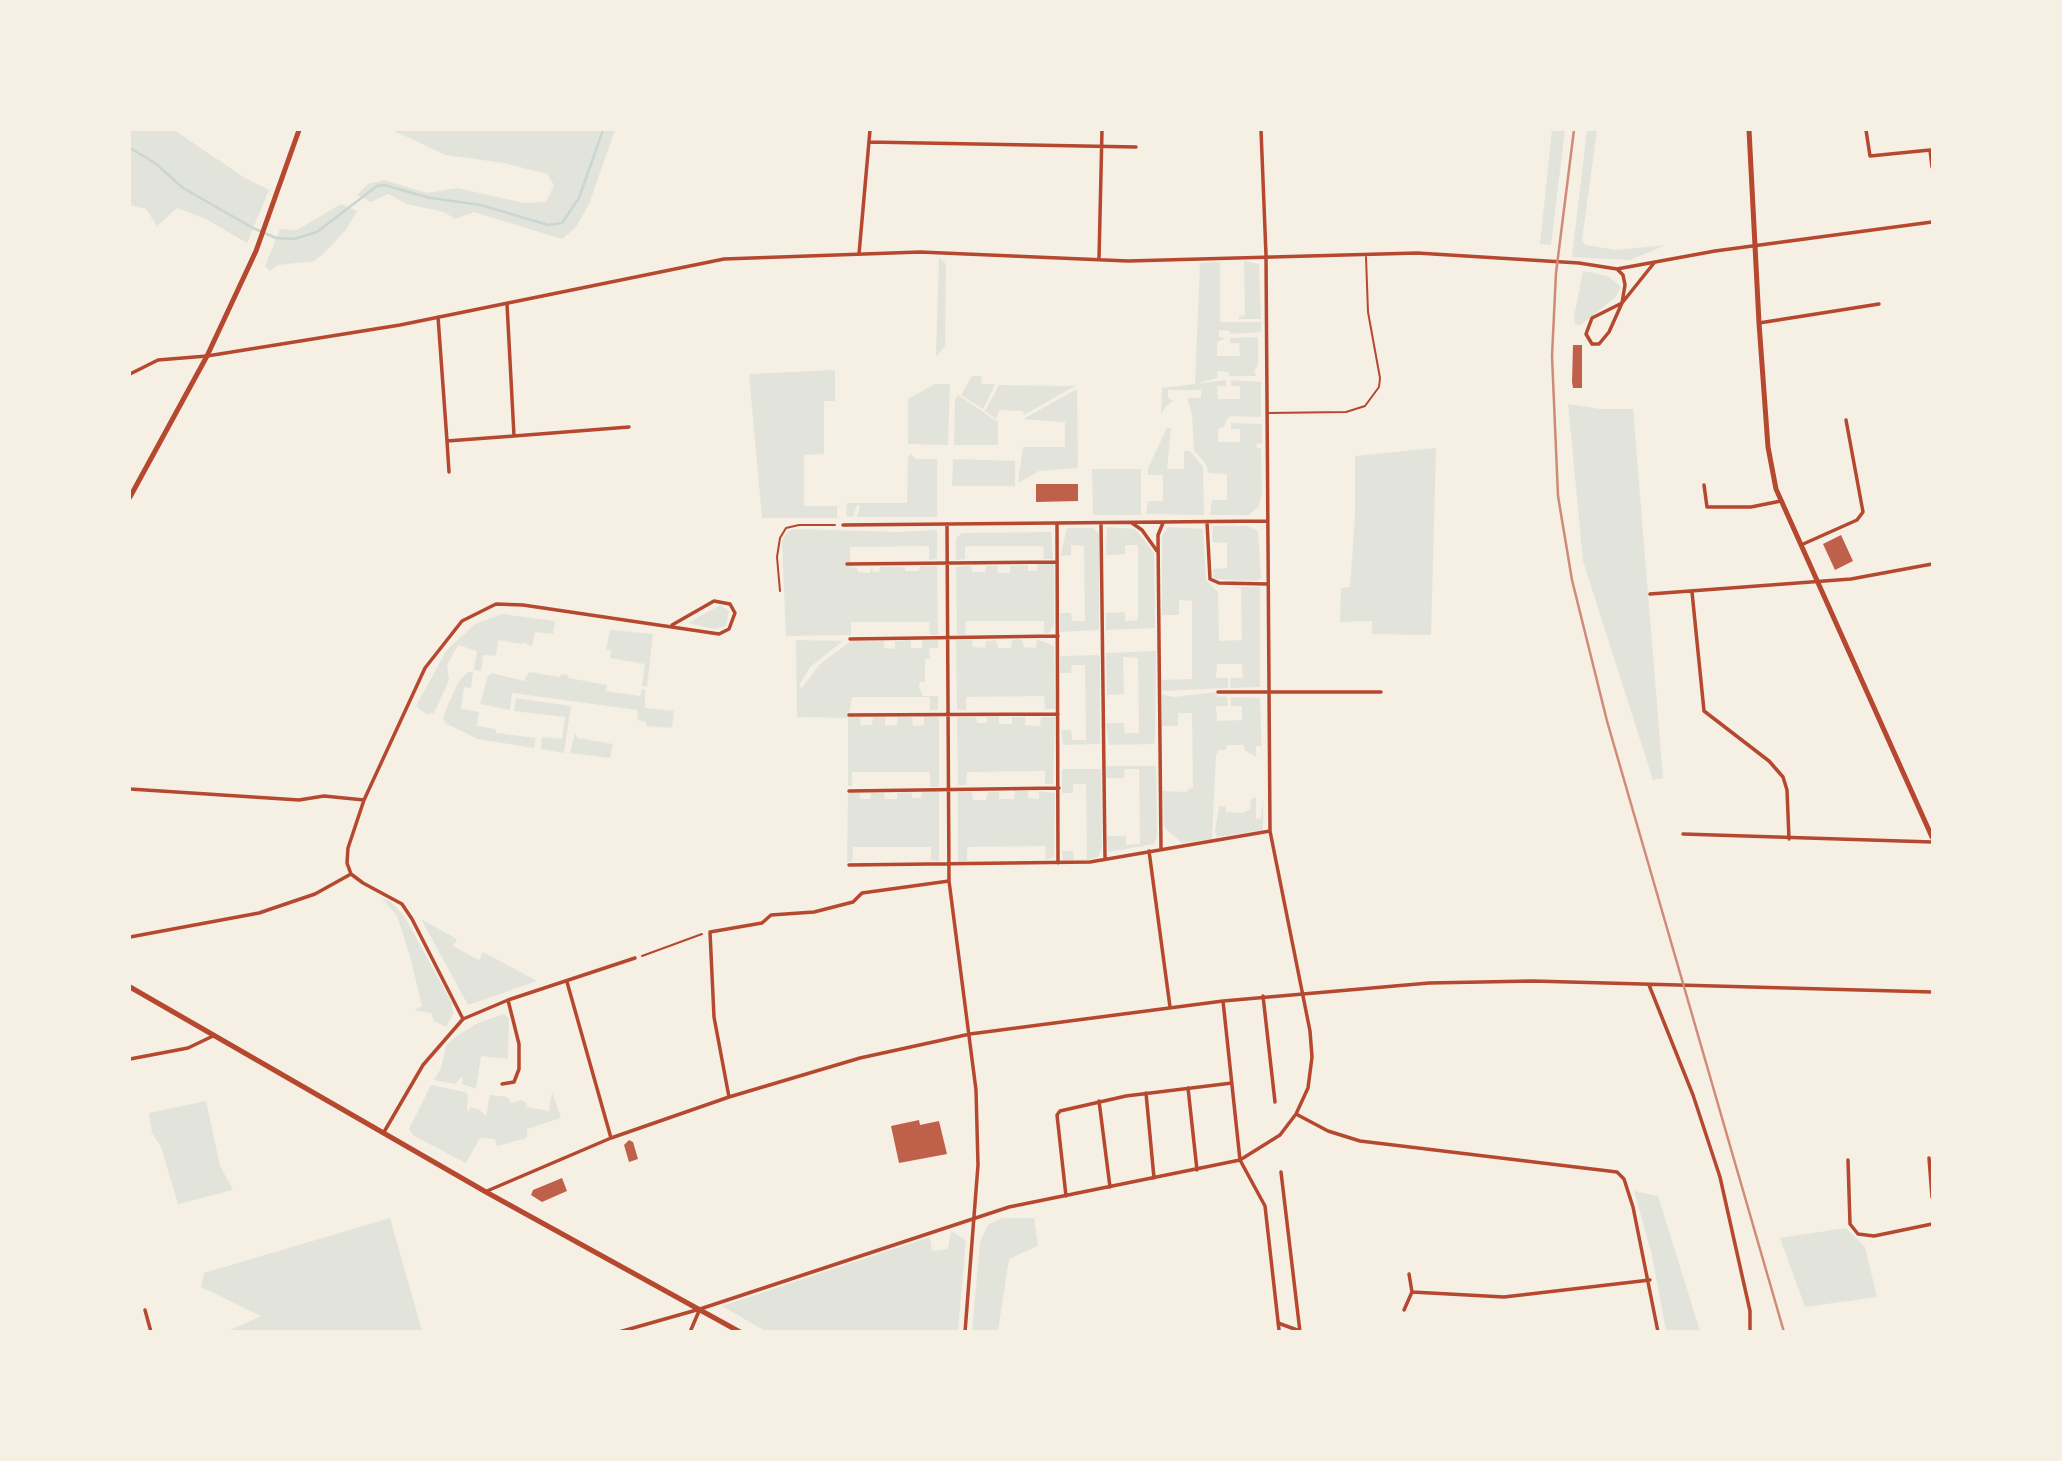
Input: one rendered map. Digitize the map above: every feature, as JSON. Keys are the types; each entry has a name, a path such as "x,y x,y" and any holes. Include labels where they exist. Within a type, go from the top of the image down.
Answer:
{"street":[{"path":"130,497 207,356 256,251 299,130"},
{"path":"859,254 870,130"},
{"path":"1099,259 1102,130"},
{"path":"619,1332 700,1309 1009,1207 1240,1160 1280,1135 1296,1114 1308,1088 1312,1056 1303,992 1270,831 1266,255 1261,130"},
{"path":"1683,834 1789,839 1933,840 1781,501 1769,456 1753,246 1749,130"},
{"path":"1866,130 1870,156 1931,149 1933,167"},
{"path":"869,142 1136,147"},
{"path":"130,374 158,360 207,356 438,317 724,259 920,252 1099,259 1365,253 1436,254 1579,263 1617,269 1753,246 1933,222"},
{"path":"1622,303 1592,318 1586,334 1592,344 1599,344 1609,332 1622,303 1654,263"},
{"path":"1617,269 1623,275 1625,285 1622,303"},
{"path":"1759,323 1879,303"},
{"path":"507,304 514,436"},
{"path":"438,317 449,472"},
{"path":"1801,545 1857,520 1863,512 1846,420"},
{"path":"447,441 629,427"},
{"path":"1704,485 1707,507 1751,507 1781,501"},
{"path":"843,525 1267,521"},
{"path":"1207,522 1210,579 1219,583 1267,584"},
{"path":"1057,523 1058,863"},
{"path":"1101,523 1105,857"},
{"path":"1132,523 1142,530 1158,553"},
{"path":"1161,849 1158,535 1163,523"},
{"path":"947,524 949,881 976,1091 978,1164 965,1332"},
{"path":"847,564 1057,562"},
{"path":"1650,594 1851,579 1933,564"},
{"path":"1692,592 1704,711 1769,761 1783,777 1787,790 1789,839"},
{"path":"463,1019 402,904 351,874 347,863 348,848 364,800 425,668 452,631 477,611 496,604 523,605 724,633 733,624 735,613 730,604 714,601 672,625"},
{"path":"850,639 1058,636"},
{"path":"1218,692 1381,692"},
{"path":"849,715 1058,714"},
{"path":"849,791 1059,788"},
{"path":"130,789 299,800 324,796 364,800"},
{"path":"849,865 1090,862 1105,857 1270,831"},
{"path":"1149,851 1170,1007"},
{"path":"130,937 259,913 315,894 351,874"},
{"path":"729,1097 714,1017 710,932 762,923 771,915 814,912 853,902 862,893 949,881"},
{"path":"384,1132 423,1065 463,1019 508,999 635,958"},
{"path":"486,1192 611,1138 729,1097 860,1058 970,1034 1263,996 1429,983 1533,981 1933,992"},
{"path":"567,982 611,1138"},
{"path":"1649,985 1693,1095 1720,1177 1750,1311 1751,1332"},
{"path":"130,987 486,1192 740,1332"},
{"path":"1263,996 1275,1102"},
{"path":"502,1084 514,1082 519,1069 519,1044 508,999"},
{"path":"1223,1001 1240,1160 1265,1206 1279,1330"},
{"path":"130,1059 188,1048 214,1036"},
{"path":"1066,1196 1058,1112 1146,1093 1232,1083"},
{"path":"1188,1088 1197,1170"},
{"path":"1146,1093 1154,1178"},
{"path":"1099,1101 1110,1187"},
{"path":"1296,1114 1328,1131 1360,1141 1617,1172 1624,1179 1633,1207 1650,1280 1658,1332"},
{"path":"1929,1158 1933,1197"},
{"path":"1848,1160 1850,1223 1858,1234 1874,1236 1933,1224"},
{"path":"1278,1323 1300,1331 1281,1172"},
{"path":"1404,1310 1412,1292 1409,1274"},
{"path":"1412,1292 1504,1297 1650,1280"},
{"path":"690,1332 700,1309"},
{"path":"145,1310 151,1332"}],"lane":[{"path":"1266,413 1346,412 1365,406 1379,387 1368,312 1365,253"}],"path":[{"path":"780,591 777,557 780,538 786,528 799,525 843,525"},
{"path":"635,958 710,932"}],"shaded area":[{"path":"130,130 174,130 245,178 269,190 247,243 206,219 177,208 157,226 146,209 130,205"},
{"path":"392,130 615,130 589,204 576,227 562,239 474,212 455,219 444,212 407,204 388,194 371,202 357,195 368,184 384,180 427,193 458,188 524,203 546,202 554,185 547,174 504,163 446,155"},
{"path":"1552,130 1565,130 1551,245 1540,244"},
{"path":"1587,130 1597,130 1582,240 1585,245 1616,250 1666,245 1630,260 1572,257"},
{"path":"341,204 357,211 346,230 322,255 314,261 278,265 270,271 265,266 280,229 297,230"},
{"path":"939,257 946,264 945,346 936,357"},
{"path":"1244,261 1259,264 1261,319 1239,319 1239,316 1245,315"},
{"path":"1220,262 1220,322 1261,322 1261,332 1230,334 1230,331 1219,330 1219,337 1225,338 1217,342 1217,356 1240,356 1239,343 1230,343 1230,338 1258,337 1258,366 1254,370 1256,376 1229,376 1228,372 1218,371 1217,378 1195,384 1200,263"},
{"path":"1583,271 1608,276 1621,287 1615,298 1581,325 1575,324 1574,317"},
{"path":"835,370 835,401 824,401 824,454 804,455 804,506 837,506 837,518 762,518 749,374"},
{"path":"972,376 981,376 982,384 995,384 983,409 961,395"},
{"path":"1226,380 1226,386 1217,386 1218,399 1240,399 1240,386 1231,386 1231,380 1261,382 1261,417 1231,416 1224,427 1218,429 1218,442 1240,442 1240,429 1231,429 1231,423 1262,424 1262,443 1256,444 1257,448 1261,448 1262,491 1259,506 1249,515 1210,515 1212,500 1227,500 1227,474 1209,473 1205,463 1194,450 1192,414 1187,398 1201,398 1201,390 1168,390 1168,398 1173,401 1161,415 1162,388"},
{"path":"935,384 950,384 948,445 908,444 908,399"},
{"path":"999,385 1077,385 1024,415 1023,411 999,410 996,419 985,411"},
{"path":"1077,389 1078,468 1039,471 1018,483 1023,447 1065,447 1065,422 1023,419"},
{"path":"958,395 998,422 998,445 954,445 955,400"},
{"path":"1568,404 1601,409 1633,409 1663,778 1653,780 1583,561"},
{"path":"1167,428 1171,428 1167,469 1184,469 1184,451 1190,451 1203,467 1204,515 1146,514 1148,501 1163,501 1163,475 1148,475 1148,468"},
{"path":"1436,448 1431,635 1372,634 1372,621 1340,622 1341,588 1350,587 1355,516 1355,456"},
{"path":"911,454 916,459 937,459 937,517 857,517 860,506 857,505 853,517 846,516 847,503 907,503 908,457"},
{"path":"953,459 1015,461 1015,486 952,486"},
{"path":"1092,469 1141,469 1141,515 1093,515"},
{"path":"1213,526 1247,526 1258,531 1261,578 1257,581 1214,579 1213,569 1227,568 1227,543 1212,542"},
{"path":"1107,527 1135,529 1154,552 1155,628 1106,630 1106,613 1125,612 1125,621 1138,620 1138,545 1125,545 1125,554 1106,555"},
{"path":"1168,527 1203,529 1206,580 1218,592 1219,641 1242,640 1241,588 1227,587 1260,587 1260,687 1230,688 1231,678 1243,678 1242,664 1217,664 1216,678 1228,678 1228,688 1162,691 1162,680 1192,679 1192,601 1179,600 1179,615 1162,615 1162,536"},
{"path":"1067,528 1093,528 1099,534 1099,630 1060,632 1060,613 1071,613 1072,621 1085,621 1084,546 1071,545 1071,555 1060,556"},
{"path":"794,529 899,532 937,530 937,559 929,560 929,546 850,547 850,567 857,568 858,572 870,573 871,567 873,572 879,572 880,567 905,567 905,571 919,571 920,566 937,566 938,635 930,635 929,622 851,622 851,635 786,636 782,542 786,533"},
{"path":"1051,532 1053,559 1044,559 1043,546 965,546 965,559 956,560 956,538 962,533"},
{"path":"1037,564 1054,564 1054,625 1050,632 1044,634 1044,621 966,621 965,635 957,635 956,567 971,566 972,572 985,572 986,566 997,566 998,573 1010,573 1010,566 1028,565 1028,571 1037,571"},
{"path":"720,605 729,611 726,626 714,629 688,623"},
{"path":"502,614 555,621 553,634 535,632 532,646 523,642 498,640 496,656 483,655 481,671 474,670 477,651 458,645 447,665 449,680 434,713 427,714 416,706 446,651 475,624"},
{"path":"610,630 653,634 647,686 642,686 645,664 610,658 611,650 606,649"},
{"path":"1019,639 1024,647 1036,648 1037,639 1054,646 1055,709 1045,709 1044,696 966,697 966,710 957,710 956,640 972,640 973,647 985,648 986,641 996,640 998,648 1011,648 1012,640"},
{"path":"796,640 843,641 810,667 799,685 802,688 820,664 851,641 884,641 884,648 895,649 895,641 911,640 911,648 922,648 922,640 938,640 938,648 929,648 930,659 925,659 925,682 920,682 919,686 923,696 938,696 938,710 930,710 930,697 852,697 849,716 860,717 861,725 872,725 873,717 885,717 885,726 897,725 897,717 912,717 913,726 924,725 924,716 939,717 939,787 930,787 930,772 852,772 852,786 848,786 848,718 797,717"},
{"path":"1156,651 1155,741 1153,744 1109,745 1106,723 1124,723 1125,733 1139,733 1138,658 1123,657 1124,694 1107,695 1106,653"},
{"path":"1060,656 1100,656 1100,744 1063,745 1061,730 1071,730 1072,740 1086,740 1085,665 1072,665 1071,673 1060,673"},
{"path":"468,672 473,672 471,688 464,687 461,709 479,712 477,726 496,729 496,733 536,738 534,748 478,739 445,723 443,718 449,702 459,681"},
{"path":"529,672 560,677 561,674 568,675 568,678 607,685 606,691 640,696 642,689 645,690 645,708 674,711 672,728 646,726 646,722 637,720 638,710 512,693 510,710 480,704 488,676 492,673 524,681"},
{"path":"1217,692 1217,696 1227,697 1228,706 1216,706 1217,721 1242,720 1242,706 1231,706 1231,697 1260,698 1262,760 1261,746 1256,746 1256,757 1244,750 1244,745 1227,745 1226,750 1219,750 1216,755 1212,839 1182,843 1164,827 1163,791 1187,792 1193,788 1192,713 1178,713 1178,726 1162,726 1162,694 1174,697"},
{"path":"516,698 571,706 564,753 541,749 542,737 562,739 565,717 514,711"},
{"path":"999,716 999,724 1012,724 1012,717 1025,717 1025,725 1040,726 1041,717 1055,717 1053,784 1045,784 1045,771 967,772 966,785 958,785 957,717 976,717 977,723 987,723 987,717"},
{"path":"575,733 578,738 613,744 610,758 570,753"},
{"path":"1106,766 1156,766 1157,836 1154,844 1108,852 1107,836 1126,836 1126,845 1140,844 1139,769 1125,769 1124,778 1106,778"},
{"path":"1062,769 1101,769 1102,847 1098,857 1088,860 1074,860 1087,859 1086,784 1073,784 1073,793 1062,793"},
{"path":"1015,790 1028,791 1028,798 1039,799 1039,791 1055,793 1054,857 1046,860 1045,846 967,847 967,861 958,862 958,792 972,792 973,800 986,800 988,792 999,792 999,799 1014,799"},
{"path":"939,791 939,861 931,860 931,847 853,847 852,861 847,862 848,792 860,793 860,799 870,799 871,793 884,793 885,799 897,799 897,793 912,792 912,798 921,798 922,792"},
{"path":"1256,797 1256,819 1261,818 1263,798 1263,830 1217,837 1215,832 1219,806 1226,807 1226,812 1243,813 1250,809 1251,799"},
{"path":"1062,851 1073,851 1074,860 1063,860"},
{"path":"382,898 391,902 404,916 452,1003 453,1014 446,1027 434,1021 431,1013 414,1010 422,1006 410,956 397,916"},
{"path":"421,919 457,939 453,946 479,960 483,952 537,981 468,1005"},
{"path":"503,1014 509,1018 508,1059 481,1056 476,1089 462,1084 463,1076 455,1084 434,1080 441,1068 446,1046 455,1037 476,1024"},
{"path":"431,1085 465,1092 468,1095 467,1112 471,1107 486,1116 490,1095 507,1097 512,1103 521,1100 527,1103 526,1107 549,1111 552,1092 561,1118 527,1129 527,1138 497,1146 495,1139 480,1138 466,1163 414,1136 409,1129"},
{"path":"206,1101 220,1166 233,1190 178,1204 161,1147 152,1133 149,1113"},
{"path":"1634,1191 1658,1196 1700,1331 1666,1331 1652,1255"},
{"path":"390,1218 422,1331 228,1331 261,1316 201,1287 204,1273"},
{"path":"1002,1218 1034,1218 1038,1246 1009,1259 998,1331 972,1331 980,1242 988,1225"},
{"path":"1846,1228 1865,1247 1877,1297 1805,1307 1780,1238"},
{"path":"951,1231 966,1240 958,1331 765,1331 722,1306 930,1237 932,1251 948,1249"}],"building":[{"path":"1573,345 1582,345 1582,388 1573,388"},
{"path":"1036,484 1078,484 1078,501 1036,502"},
{"path":"1841,535 1853,561 1835,570 1823,544"},
{"path":"919,1120 920,1125 939,1121 947,1154 899,1163 891,1126"},
{"path":"629,1140 633,1142 638,1159 629,1162 624,1145"},
{"path":"562,1178 567,1191 542,1202 531,1195 533,1190"}],"waterway":[{"path":"130,148 155,163 183,188 253,228 276,238 294,239 317,232 377,186 384,185 430,198 481,205 548,225 562,223 579,198 603,130"}],"railway":[{"path":"1574,130 1556,273 1552,356 1558,496 1572,580 1607,721 1784,1332"}]}
